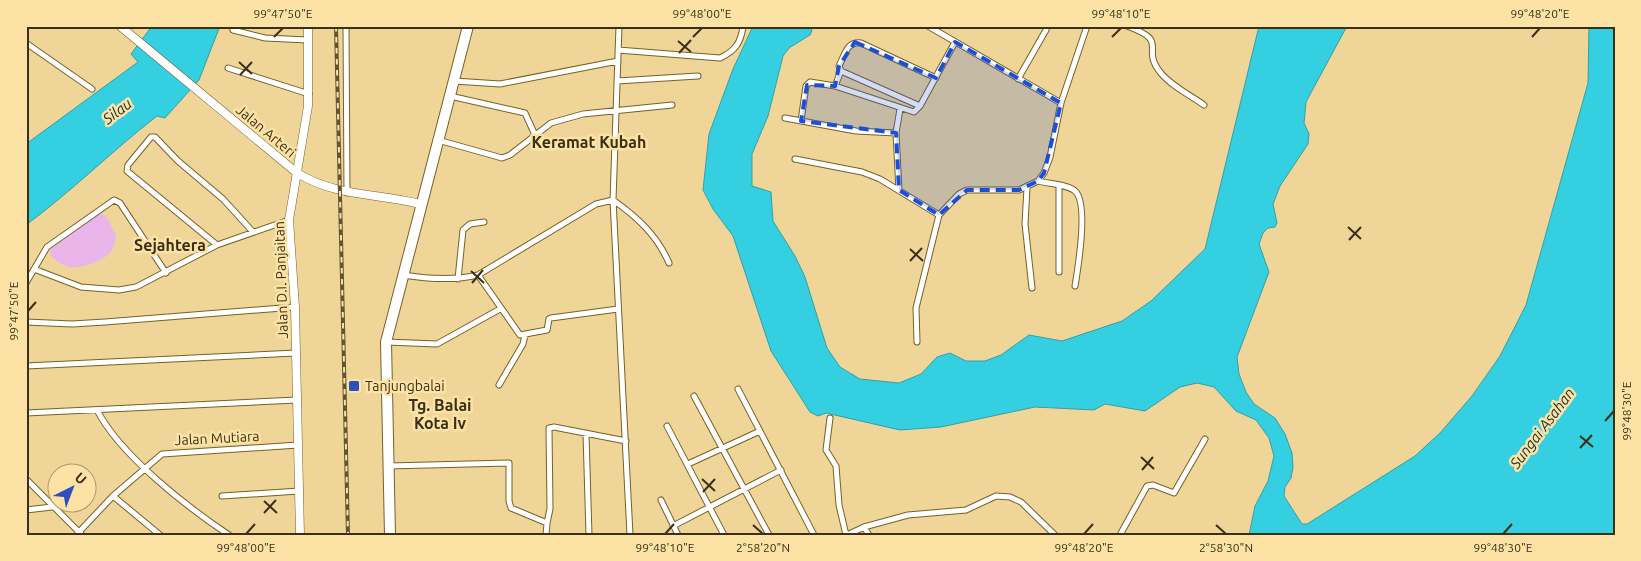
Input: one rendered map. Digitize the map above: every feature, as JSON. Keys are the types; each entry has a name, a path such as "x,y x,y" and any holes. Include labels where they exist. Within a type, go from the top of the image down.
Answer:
{"highway":[{"path":"390,535 387,466 386,342 420,204 468,26"}],"main road":[{"name":"Jalan Arteri","path":"120,26 297,173 312,182 347,193 397,198 420,204"},
{"name":"Jalan D.I. Panjaitan","path":"300,535 298,400 290,220 309,94 308,26"}],"street":[{"path":"346,26 347,193"},
{"path":"619,26 612,200 630,535"},
{"path":"618,50 720,58 731,53 738,46 743,26"},
{"path":"928,26 1061,103"},
{"path":"1127,26 1146,33 1151,38 1156,67 1166,80 1204,105"},
{"path":"916,342 916,308 939,215 959,194 967,190 1019,190 1027,188 1038,181 1044,174 1050,157 1061,103 1086,27"},
{"path":"233,30 265,38 308,40"},
{"path":"1018,79 1046,30"},
{"path":"835,86 841,71 839,66 849,45 855,42 868,45 936,78"},
{"path":"801,121 807,85 810,82 835,86 911,112 920,106 955,42"},
{"path":"26,44 92,89"},
{"path":"454,81 500,84 618,61"},
{"path":"228,68 309,94"},
{"path":"841,71 920,106"},
{"path":"617,81 698,76"},
{"path":"450,96 525,112 535,135"},
{"path":"437,140 502,158 510,155 551,123 583,114 672,105"},
{"path":"899,190 896,134 900,109"},
{"path":"785,118 859,132 896,134"},
{"path":"216,245 127,171 128,164 151,137 155,137 178,161 223,199 253,232"},
{"path":"795,159 862,172 899,190 939,215"},
{"path":"1038,181 1075,191 1079,198 1082,250 1075,286"},
{"path":"1059,186 1059,272"},
{"path":"1027,188 1025,233 1032,288"},
{"path":"26,283 47,247 52,242 114,200 120,203 166,273"},
{"path":"612,200 648,229 661,244 669,263"},
{"path":"402,275 458,279 478,275 596,204 612,200"},
{"path":"34,269 81,286 112,290 143,284 216,245 290,220"},
{"path":"458,279 463,230 470,224 484,222"},
{"path":"478,275 520,335 547,330 549,319 551,318 618,309"},
{"path":"26,322 97,323 295,307"},
{"path":"386,342 437,344 500,309"},
{"path":"499,385 523,344 525,335"},
{"path":"26,366 296,353"},
{"path":"738,389 814,535"},
{"path":"694,396 769,535"},
{"path":"26,413 298,400"},
{"path":"97,410 108,428 144,467 199,514 229,535"},
{"path":"830,418 826,450 836,466 839,505 847,535 864,527 908,515 966,510 987,499 1003,496 1021,502 1055,535"},
{"path":"667,426 724,535"},
{"path":"546,535 550,509 549,428 554,427 626,441"},
{"path":"688,464 760,431"},
{"path":"586,434 589,535"},
{"path":"1120,535 1146,486 1153,485 1174,493 1205,439"},
{"name":"Jalan Mutiara","path":"80,534 113,496 144,467 166,452 298,445"},
{"path":"387,466 509,463 509,501 511,508 547,523"},
{"path":"673,526 781,470"},
{"path":"26,479 48,503"},
{"path":"222,496 299,491"},
{"path":"113,496 158,534"},
{"path":"660,500 678,535"},
{"path":"26,510 48,507"},
{"path":"59,514 80,534"},
{"path":"864,527 869,535"}],"highlighted area":[{"path":"855,42 936,78 955,42 1061,103 1044,173 1038,181 1019,190 967,190 939,215 899,190 896,133 801,121 807,85 835,86 839,66"}],"shaded area":[{"path":"99,213 106,216 116,235 114,247 109,254 91,264 78,267 64,265 50,255 51,247"}],"water":[{"name":"Silau","path":"152,26 220,26 199,80 165,118 157,116 60,199 26,225 26,144 138,62 131,54"},
{"name":"Sungai Asahan","path":"753,26 809,26 812,30 810,35 789,48 783,56 768,116 752,154 752,186 771,192 773,221 795,256 805,277 827,348 840,367 860,379 899,383 921,374 937,357 950,353 966,361 985,361 1001,355 1029,335 1062,341 1122,321 1151,301 1205,249 1259,26 1347,26 1306,102 1304,123 1309,134 1308,144 1280,186 1273,204 1277,223 1275,227 1268,228 1263,233 1259,244 1269,272 1237,357 1239,374 1246,392 1254,404 1275,418 1285,434 1292,453 1293,467 1291,478 1285,487 1284,496 1302,524 1307,524 1415,456 1440,433 1472,396 1500,356 1526,305 1588,83 1589,26 1615,26 1615,535 1249,535 1255,506 1268,481 1274,456 1269,438 1256,420 1236,411 1214,387 1197,383 1180,387 1145,411 1105,404 1094,410 1035,407 941,427 900,430 826,413 818,416 810,412 771,351 733,236 713,209 703,190 709,134 733,69"}],"railway":[{"path":"336,26 348,535"}],"place":[{"name":"Tanjungbalai","path":"354,386"}],"district":[{"name":"Keramat Kubah","path":"589,142"},
{"name":"Sejahtera","path":"170,245"},
{"name":"Tg. Balai Kota Iv","path":"440,414"}]}
